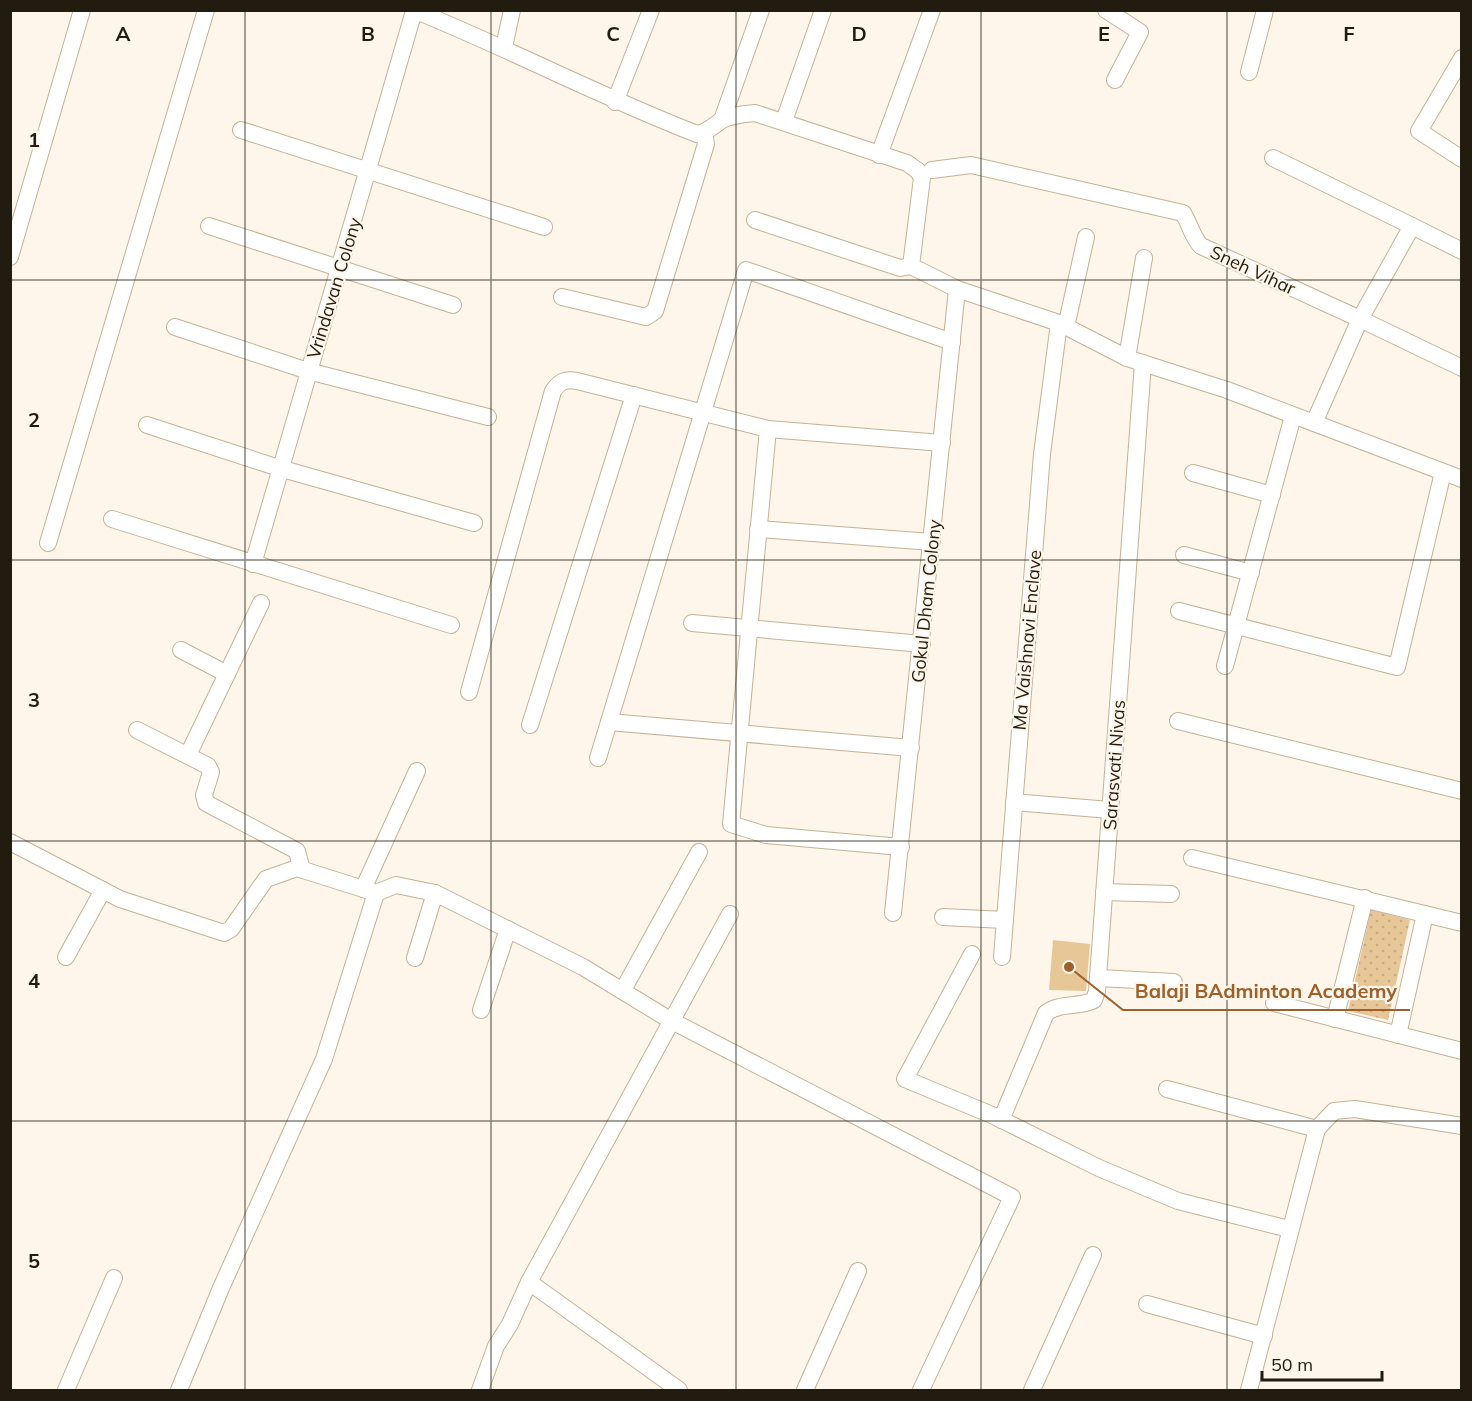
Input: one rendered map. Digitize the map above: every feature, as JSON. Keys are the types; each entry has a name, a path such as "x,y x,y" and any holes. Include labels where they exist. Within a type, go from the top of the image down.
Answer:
{"street":[{"path":"10,257 82,10"},
{"path":"48,543 156,171 206,10"},
{"path":"504,47 512,10"},
{"path":"615,102 651,10"},
{"path":"722,120 761,10"},
{"path":"784,121 823,10"},
{"path":"879,155 932,10"},
{"path":"1106,10 1140,32 1115,80"},
{"path":"1249,72 1265,10"},
{"path":"414,11 504,47 615,102 697,135 704,133 722,120 755,113 907,163 918,171 922,178 911,266"},
{"name":"Vrindavan Colony","path":"253,564 279,468 369,172 414,11"},
{"path":"1461,58 1419,131 1461,159"},
{"path":"240,130 544,227"},
{"path":"561,297 646,317 655,311 706,144 704,133"},
{"path":"1273,158 1461,251"},
{"name":"Sneh Vihar","path":"932,170 956,165 971,165 1183,213 1191,225 1195,239 1201,246 1461,368"},
{"path":"755,220 900,268 911,266 957,289 1063,325 1135,360 1227,390 1461,479"},
{"path":"209,226 453,305"},
{"path":"1314,423 1360,319 1412,226"},
{"name":"Ma Vaishnavi Enclave","path":"1002,957 1042,454 1063,325 1086,237"},
{"name":"Sarasvati Nivas","path":"1001,1120 1046,1013 1057,1007 1088,1003 1094,1000 1099,978 1135,360 1144,258"},
{"path":"598,758 746,270 952,342"},
{"name":"Gokul Dham Colony","path":"893,913 957,289"},
{"path":"176,327 308,371 488,417"},
{"path":"469,692 553,391 567,379 768,429 942,443"},
{"path":"530,725 634,395"},
{"path":"1226,666 1293,416"},
{"path":"147,424 279,468 474,523"},
{"path":"768,429 732,824 766,835 901,847"},
{"path":"1179,611 1236,628 1397,667 1443,472"},
{"path":"1193,473 1272,495"},
{"path":"112,519 451,625"},
{"path":"758,529 932,542"},
{"path":"1184,555 1251,573"},
{"path":"188,755 261,603"},
{"path":"692,623 922,644"},
{"path":"181,650 227,674"},
{"path":"1178,721 1461,792"},
{"path":"609,722 911,748"},
{"path":"136,730 188,755 211,769 204,795 206,803 297,851 301,867"},
{"path":"179,1390 221,1288 324,1059 370,891 417,771"},
{"path":"1014,802 1110,810"},
{"path":"10,842 120,899 224,933 231,928 266,879 301,867 370,891 396,885 435,893 622,990 670,1020 1012,1197 921,1390"},
{"path":"622,990 699,852"},
{"path":"1192,858 1461,923"},
{"path":"66,957 103,890"},
{"path":"1104,892 1171,894"},
{"path":"415,958 435,893"},
{"path":"1335,1019 1365,898"},
{"path":"480,1390 496,1346 510,1324 529,1282 670,1020 730,914"},
{"path":"1398,1035 1425,914"},
{"path":"943,917 1005,920"},
{"path":"481,1010 508,929"},
{"path":"972,954 904,1079 1001,1120 1099,1168 1178,1201 1289,1229"},
{"path":"1099,978 1174,982"},
{"path":"1274,1003 1461,1052"},
{"path":"1167,1089 1317,1129"},
{"path":"1250,1390 1289,1229 1317,1129 1334,1111 1355,1109 1461,1126"},
{"path":"1032,1390 1093,1255"},
{"path":"806,1390 858,1271"},
{"path":"66,1390 114,1278"},
{"path":"529,1282 678,1390"},
{"path":"1147,1304 1264,1336"}],"shaded area":[{"path":"1371,910 1410,920 1388,1020 1348,1011"},
{"path":"1053,940 1090,944 1086,991 1049,990"}],"place":[{"name":"Balaji BAdminton Academy","path":"1069,967"}]}
